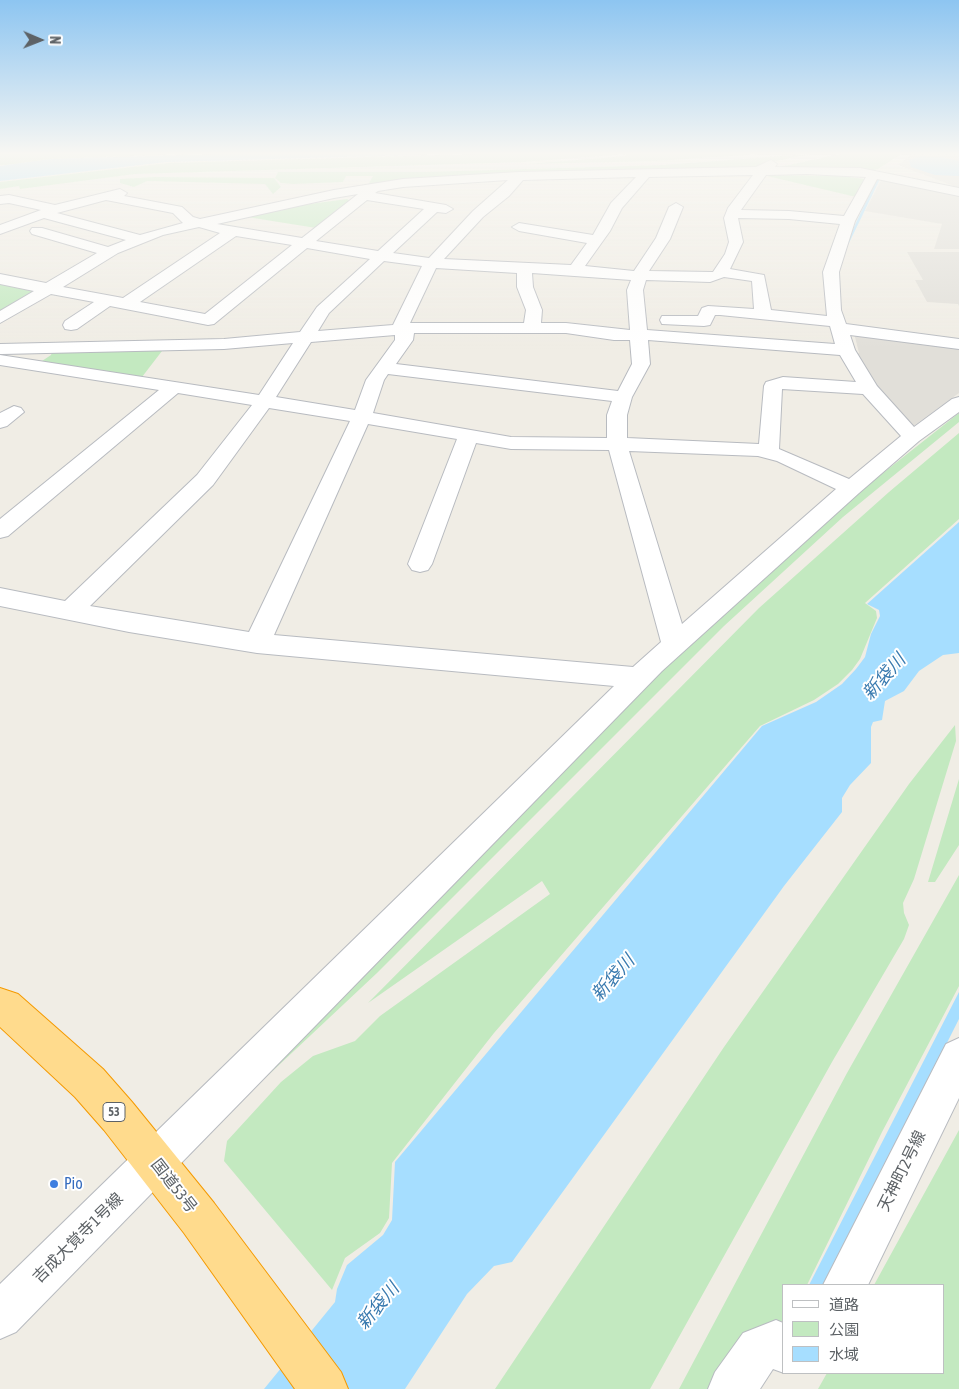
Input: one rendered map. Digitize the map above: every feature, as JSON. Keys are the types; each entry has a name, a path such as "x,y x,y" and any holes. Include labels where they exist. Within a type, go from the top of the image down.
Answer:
{"highway":[{"name":"国道53号","path":"0,1006 5,1007 89,1083 156,1161 324,1389"}],"street":[{"path":"0,230 29,219"},
{"path":"62,219 140,239"},
{"path":"187,219 196,223 233,231 432,263 639,275 710,277 720,272 732,254 736,242 731,219"},
{"path":"0,318 109,252 140,239 196,223 219,219"},
{"path":"0,279 208,320 335,219"},
{"path":"70,611 205,480 264,401 323,310 422,219"},
{"path":"400,330 409,305 418,293 432,263 473,219"},
{"path":"575,270 608,219"},
{"path":"671,219 663,238 643,266 635,290 641,364 634,380 623,397 617,415 617,444 675,644"},
{"path":"821,219 848,222"},
{"path":"850,219 831,272 833,310 846,350 869,389 912,437"},
{"path":"14,224 109,252"},
{"path":"519,227 596,240"},
{"path":"126,304 233,231"},
{"path":"524,269 525,287 534,310 532,329"},
{"path":"720,272 759,278 763,313"},
{"path":"71,325 108,300"},
{"path":"0,349 224,344 400,330 566,328 614,335 638,327 704,320 710,310 763,313 959,344"},
{"path":"638,327 660,335 789,347 846,350"},
{"path":"257,644 382,368 404,340 405,333 400,330"},
{"path":"0,360 264,401 511,443 617,444 759,450 784,457 851,488"},
{"path":"382,368 623,397"},
{"path":"768,453 773,386 783,383 869,389"},
{"path":"0,532 173,388"},
{"name":"吉成大覚寺1号線","path":"0,1316 639,678 851,488 912,437 959,403"},
{"path":"420,564 468,436"},
{"path":"0,597 257,644 639,678"},
{"name":"天神町2号線","path":"846,1284 959,1057"},
{"path":"732,1389 758,1349 776,1343 782,1349"}],"shaded area":[{"path":"911,219 959,219 959,249 934,249 942,224"},
{"path":"907,252 959,252 959,306 958,304 927,302 915,280 923,280"},
{"path":"854,333 959,347 959,393 912,427 870,380 854,354 859,353"}],"green space":[{"path":"259,219 328,219 316,228"},
{"path":"0,283 30,290 32,293 0,312"},
{"path":"53,349 162,351 142,377 39,363 51,355"},
{"path":"959,413 959,422 843,517 724,626 377,973 263,1080 637,695 720,616 859,492"},
{"path":"959,433 959,519 865,603 876,611 877,618 860,659 852,670 838,684 814,700 760,726 494,1033 392,1163 389,1218 380,1233 345,1258 332,1290 224,1161 227,1141 281,1082 313,1056 355,1041 380,1016 550,894 542,881 368,1003 759,608 889,492"},
{"path":"955,725 956,741 914,879 903,903 904,913 909,925 904,939 832,1062 650,1389 495,1389 724,1047 909,784"},
{"path":"959,779 959,845 935,882 928,882"},
{"path":"959,875 959,986 882,1132 807,1284 782,1284 782,1321 757,1331 716,1389 679,1389 847,1073"},
{"path":"959,1130 959,1389 818,1389 826,1374 944,1374 944,1284 875,1284"}],"water":[{"name":"新袋川","path":"959,522 959,653 943,655 919,671 904,691 885,701 882,720 873,722 871,727 871,763 850,785 842,798 842,812 784,886 512,1262 494,1266 467,1294 405,1389 264,1389 335,1302 337,1289 347,1265 383,1235 392,1220 395,1162 762,726 816,702 842,684 856,669 865,657 871,634 880,616 879,610 867,604"},
{"path":"959,992 959,1019 826,1284 810,1284"}],"waterway":[{"path":"847,243 859,219"}],"place":[{"name":"Pio","path":"54,1184"}]}
